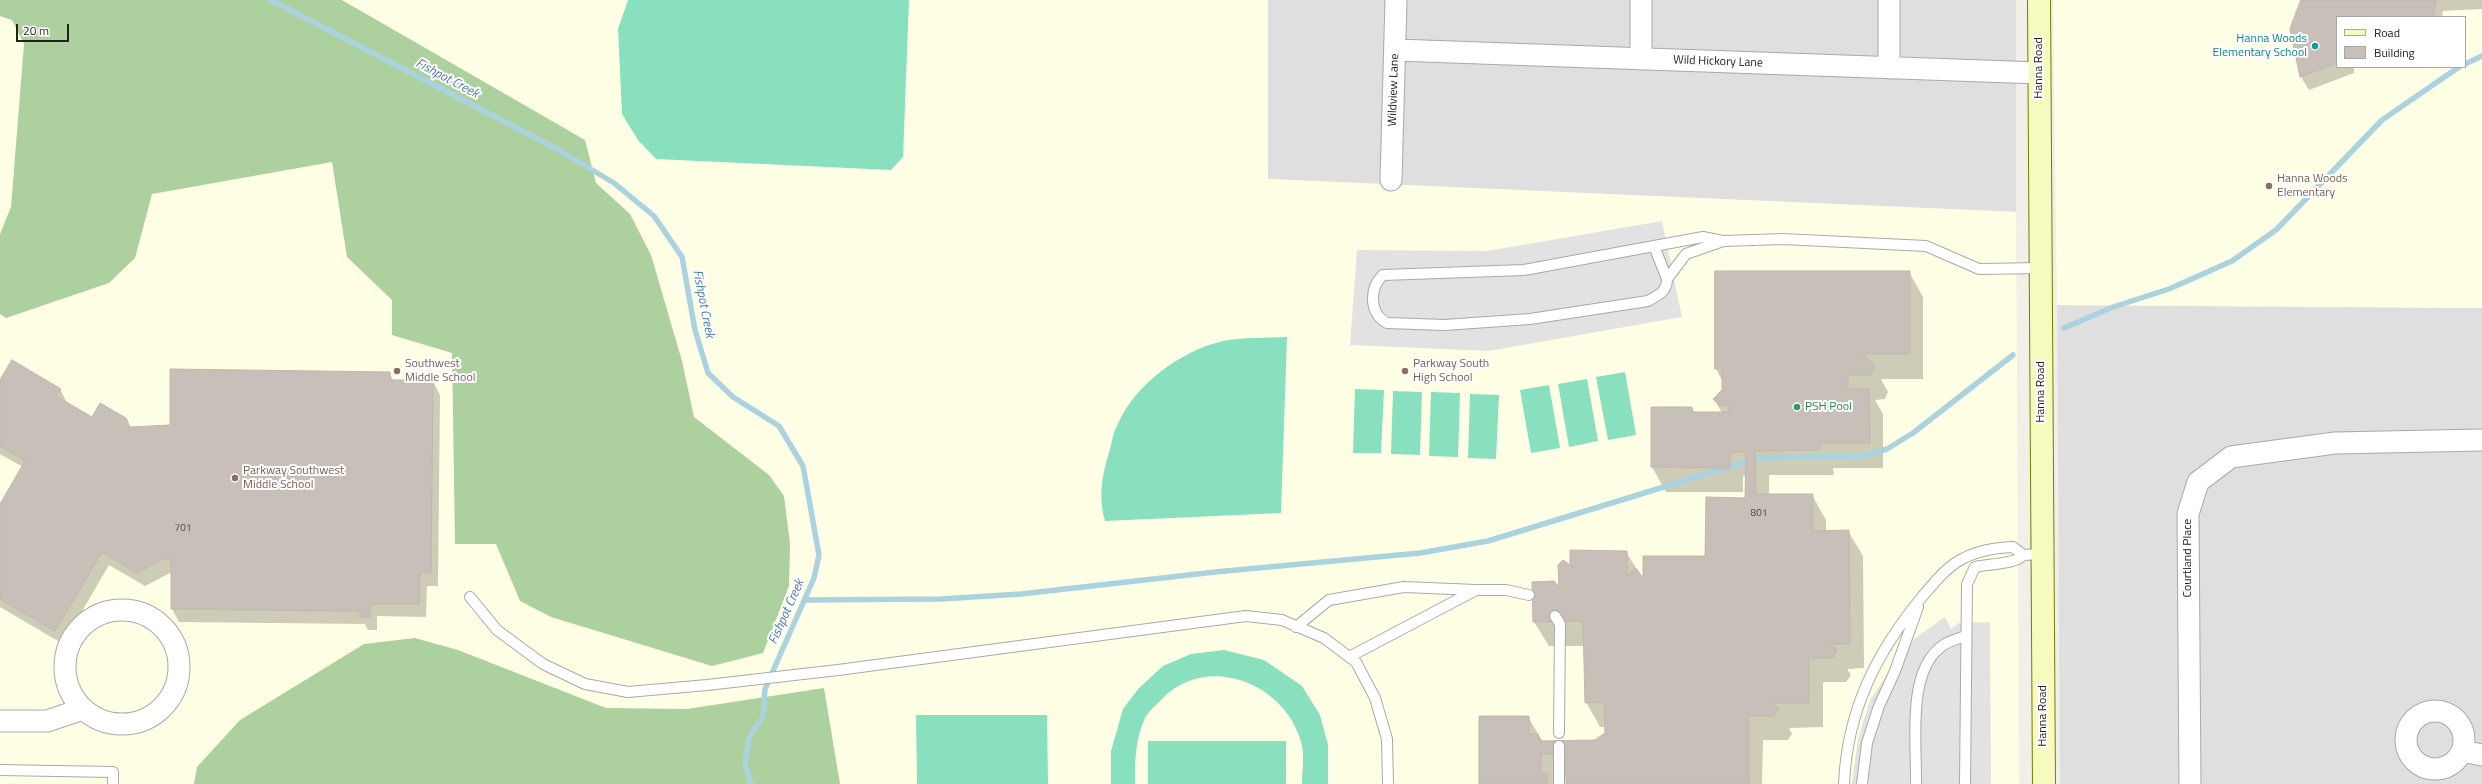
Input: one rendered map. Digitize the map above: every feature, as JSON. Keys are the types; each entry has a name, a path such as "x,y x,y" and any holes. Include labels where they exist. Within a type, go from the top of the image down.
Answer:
{"street":[{"name":"Wildview Lane","path":"1391,180 1396,50 1396,0"},
{"path":"1641,0 1641,59"},
{"path":"1889,0 1889,68"},
{"name":"Hanna Road","path":"2039,0 2041,268 2033,554 2044,784"},
{"name":"Wild Hickory Lane","path":"1396,50 2039,72"},
{"name":"Courtland Place","path":"2190,784 2188,514 2198,482 2231,457 2334,443 2482,440"},
{"path":"114,611 133,611 150,617 165,629 176,645 180,664 178,683 169,701 156,714 144,720 118,725 100,720 83,709 72,695 66,671 66,659 71,641 82,626 103,614 114,611"},
{"path":"0,720 47,722 83,709"}],"lane":[{"path":"1654,246 1667,279 1667,286 1661,294 1648,301 1530,319 1445,325 1387,323 1379,319 1375,312 1373,300 1377,280 1383,275 1524,270 1654,246 1703,237 1723,241 1782,239 1926,246 1980,269 2041,268"},
{"path":"1667,279 1686,254 1723,241"},
{"path":"1844,784 1845,764 1852,726 1867,680 1893,634 1919,601 1940,576 1962,558 1988,548 2013,547 2033,554"},
{"path":"1965,784 1965,624 1967,584 1975,567 1992,562 2014,562 2033,554"},
{"path":"1296,626 1329,600 1404,587 1506,590 1529,595"},
{"path":"1349,657 1476,590"},
{"path":"470,597 497,630 543,664 585,684 628,692 707,686 838,670 1246,616 1282,620 1324,638 1356,662 1375,698 1387,739 1388,784"},
{"path":"1862,784 1867,743 1879,706 1896,671 1912,627 1919,601"},
{"path":"1555,616 1560,624 1559,733"},
{"path":"1916,784 1917,690 1926,664 1942,646 1965,636"},
{"path":"1559,746 1559,784"},
{"path":"0,770 113,772 113,784"}],"shaded area":[{"path":"0,0 1268,0 1268,179 2016,212 2019,784 0,784"},
{"path":"1268,0 2016,0 2016,212 1267,179"},
{"name":"Hanna Woods Elementary","path":"2053,0 2482,0 2482,308 2057,305"},
{"path":"1662,221 1682,317 1489,351 1350,345 1357,250 1487,251"},
{"path":"2057,305 2482,308 2482,784 2060,784"},
{"path":"1945,617 1951,629 1959,623 1990,622 1991,784 1852,784 1858,739 1870,700 1911,641"}],"green space":[{"path":"0,0 342,0 585,140 596,183 630,214 651,255 682,361 694,417 769,475 784,496 790,544 789,586 763,653 712,666 551,617 520,601 496,544 455,544 452,353 392,335 392,300 347,257 332,162 152,194 135,258 109,283 6,318 0,314 0,234 11,207 24,44 12,20 0,16"},
{"path":"628,0 909,0 903,157 891,170 656,159 638,140 622,114 618,29"},
{"path":"1287,337 1281,513 1105,521 1101,494 1105,468 1114,435 1125,411 1147,384 1175,361 1207,346 1223,341 1239,339"},
{"path":"1625,372 1636,435 1608,440 1596,377"},
{"path":"1587,379 1598,441 1569,447 1558,384"},
{"path":"1549,385 1560,448 1531,453 1520,390"},
{"path":"1355,389 1384,390 1381,453 1353,453"},
{"path":"1393,391 1422,392 1420,455 1391,454"},
{"path":"1431,392 1460,393 1458,457 1429,456"},
{"path":"1470,394 1499,395 1496,459 1468,458"},
{"path":"415,638 458,650 606,708 687,709 824,688 840,784 194,784 197,767 240,720 364,644"},
{"path":"1224,650 1264,660 1302,686 1320,715 1328,745 1328,784 1302,784 1303,757 1301,742 1292,721 1279,703 1261,690 1242,680 1220,676 1199,678 1179,686 1161,700 1146,716 1142,724 1136,758 1135,784 1111,784 1111,751 1123,709 1139,688 1163,666 1191,654"},
{"path":"916,715 1047,715 1048,784 917,784"},
{"path":"1148,741 1286,741 1286,784 1148,784"}],"building":[{"name":"Hanna Woods Elementary School","path":"2301,0 2436,0 2433,16 2336,16 2336,63 2300,77 2290,29"},
{"path":"1715,271 1910,271 1910,354 1862,354 1875,366 1871,375 1848,375 1848,389 1869,389 1870,443 1820,443 1820,450 1755,451 1756,494 1813,494 1813,531 1849,530 1850,644 1829,644 1837,650 1832,658 1809,658 1809,703 1771,703 1779,708 1774,716 1749,716 1749,784 1566,784 1566,754 1541,754 1541,773 1547,773 1547,784 1479,784 1479,716 1529,716 1529,734 1538,734 1540,741 1595,740 1605,733 1604,702 1585,703 1583,621 1533,622 1532,582 1554,581 1559,587 1558,565 1563,560 1570,565 1570,550 1627,551 1627,576 1636,568 1643,578 1643,556 1705,556 1706,497 1745,498 1746,452 1730,452 1730,468 1651,467 1651,407 1692,407 1692,412 1729,412 1729,405 1719,405 1713,399 1722,390 1722,369 1715,369"},
{"path":"12,360 61,389 56,396 92,417 100,403 126,418 130,427 170,425 170,369 390,372 390,380 433,380 431,573 420,573 419,604 370,604 370,617 360,617 360,611 171,609 171,559 162,559 137,573 102,552 55,631 0,599 0,504 25,461 0,446 0,380"}],"waterway":[{"name":"Fishpot Creek","path":"271,0 557,149 614,183 654,216 682,257 695,330 708,373 733,397 779,426 803,466 819,555 814,578 765,689 763,717 749,737 745,765 751,784"},
{"path":"2466,64 2482,56"},
{"path":"2064,328 2113,307 2169,289 2232,261 2276,230 2382,120 2458,68"},
{"path":"805,600 941,599 1021,594 1215,572 1420,553 1488,541 1758,458 1863,456 1887,449 1913,433 2013,355"}],"place":[{"name":"Hanna Woods Elementary School","path":"2315,46"},
{"name":"Hanna Woods Elementary","path":"2269,186"},
{"name":"Southwest Middle School","path":"397,371"},
{"name":"Parkway South High School","path":"1405,371"},
{"name":"PSH Pool","path":"1797,407"},
{"name":"Parkway Southwest Middle School","path":"235,478"}]}
